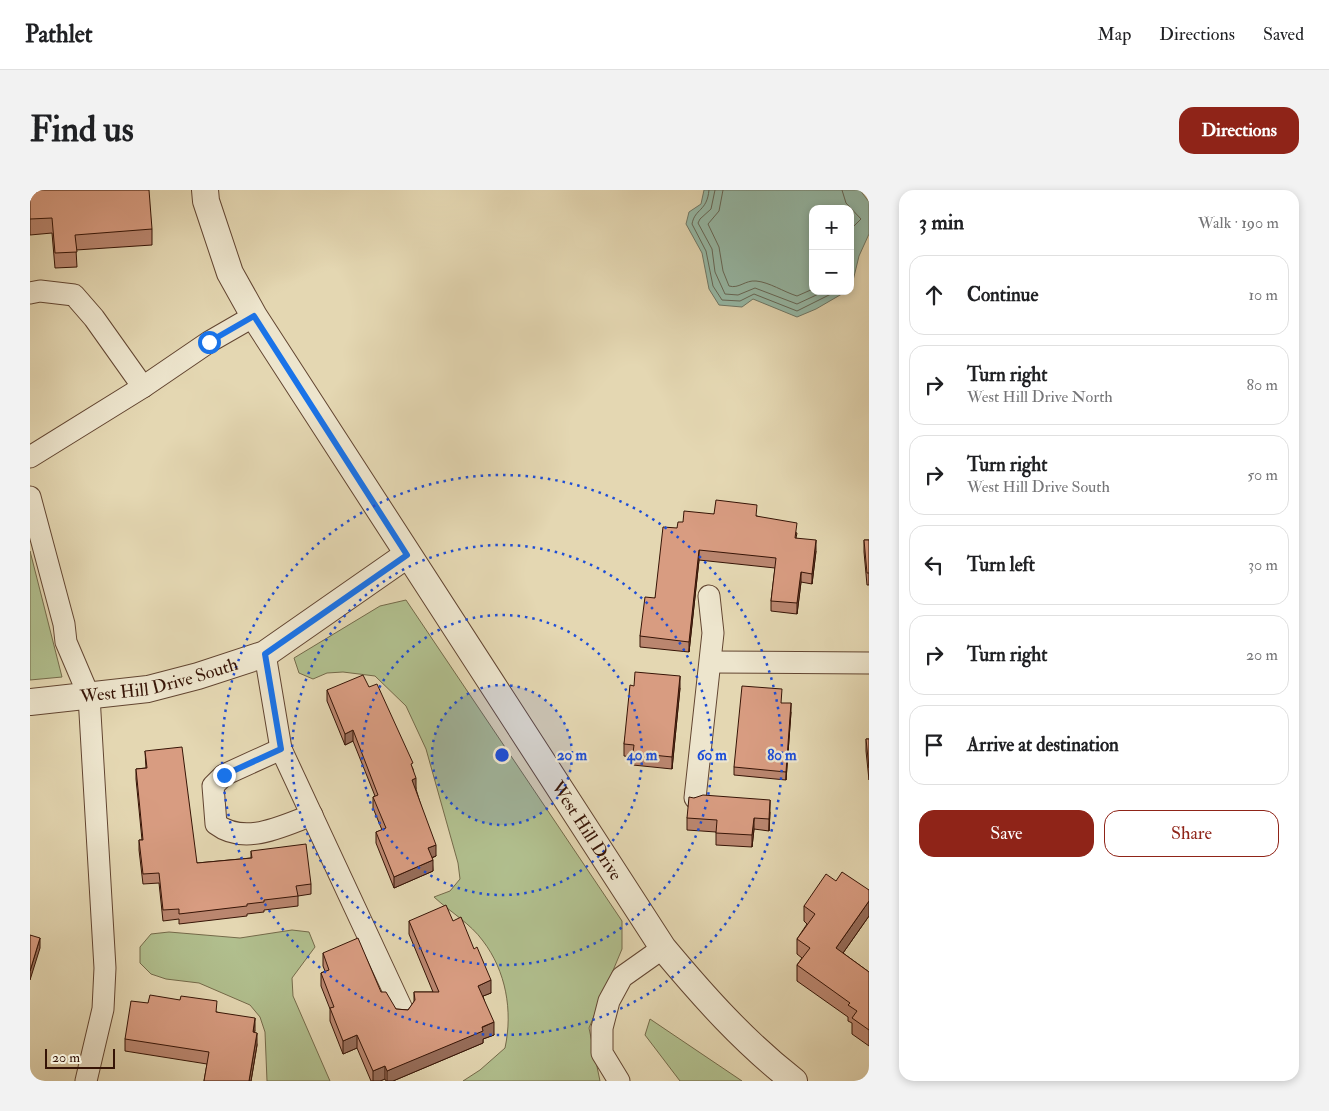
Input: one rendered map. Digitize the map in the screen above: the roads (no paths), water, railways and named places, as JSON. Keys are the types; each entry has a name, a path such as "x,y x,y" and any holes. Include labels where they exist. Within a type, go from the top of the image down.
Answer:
{"street":[{"name":"West Hill Drive","path":"205,190 209,209 230,273 254,316 663,948 714,1009 760,1054 794,1081"},
{"path":"30,293 40,291 74,295 94,318 142,387"},
{"path":"30,457 142,387 209,342 254,316"},
{"path":"30,496 64,624 66,642 89,696 105,968 103,1009 86,1081"},
{"name":"West Hill Drive South","path":"30,702 156,687 198,676 265,654 407,555"},
{"path":"695,798 714,633 709,596"},
{"path":"265,654 281,749 403,1011"},
{"path":"710,662 869,663"},
{"path":"281,749 224,775 214,786 216,824 226,832 261,834 312,815"},
{"path":"619,1081 602,1053 602,1028 609,1002 622,976 663,948"}],"water":[{"path":"704,190 860,190 869,202 869,234 859,256 854,277 854,205 809,205 809,295 840,295 816,309 797,317 753,299 742,307 719,305 709,289 702,253 686,224 689,212 701,204"}]}
